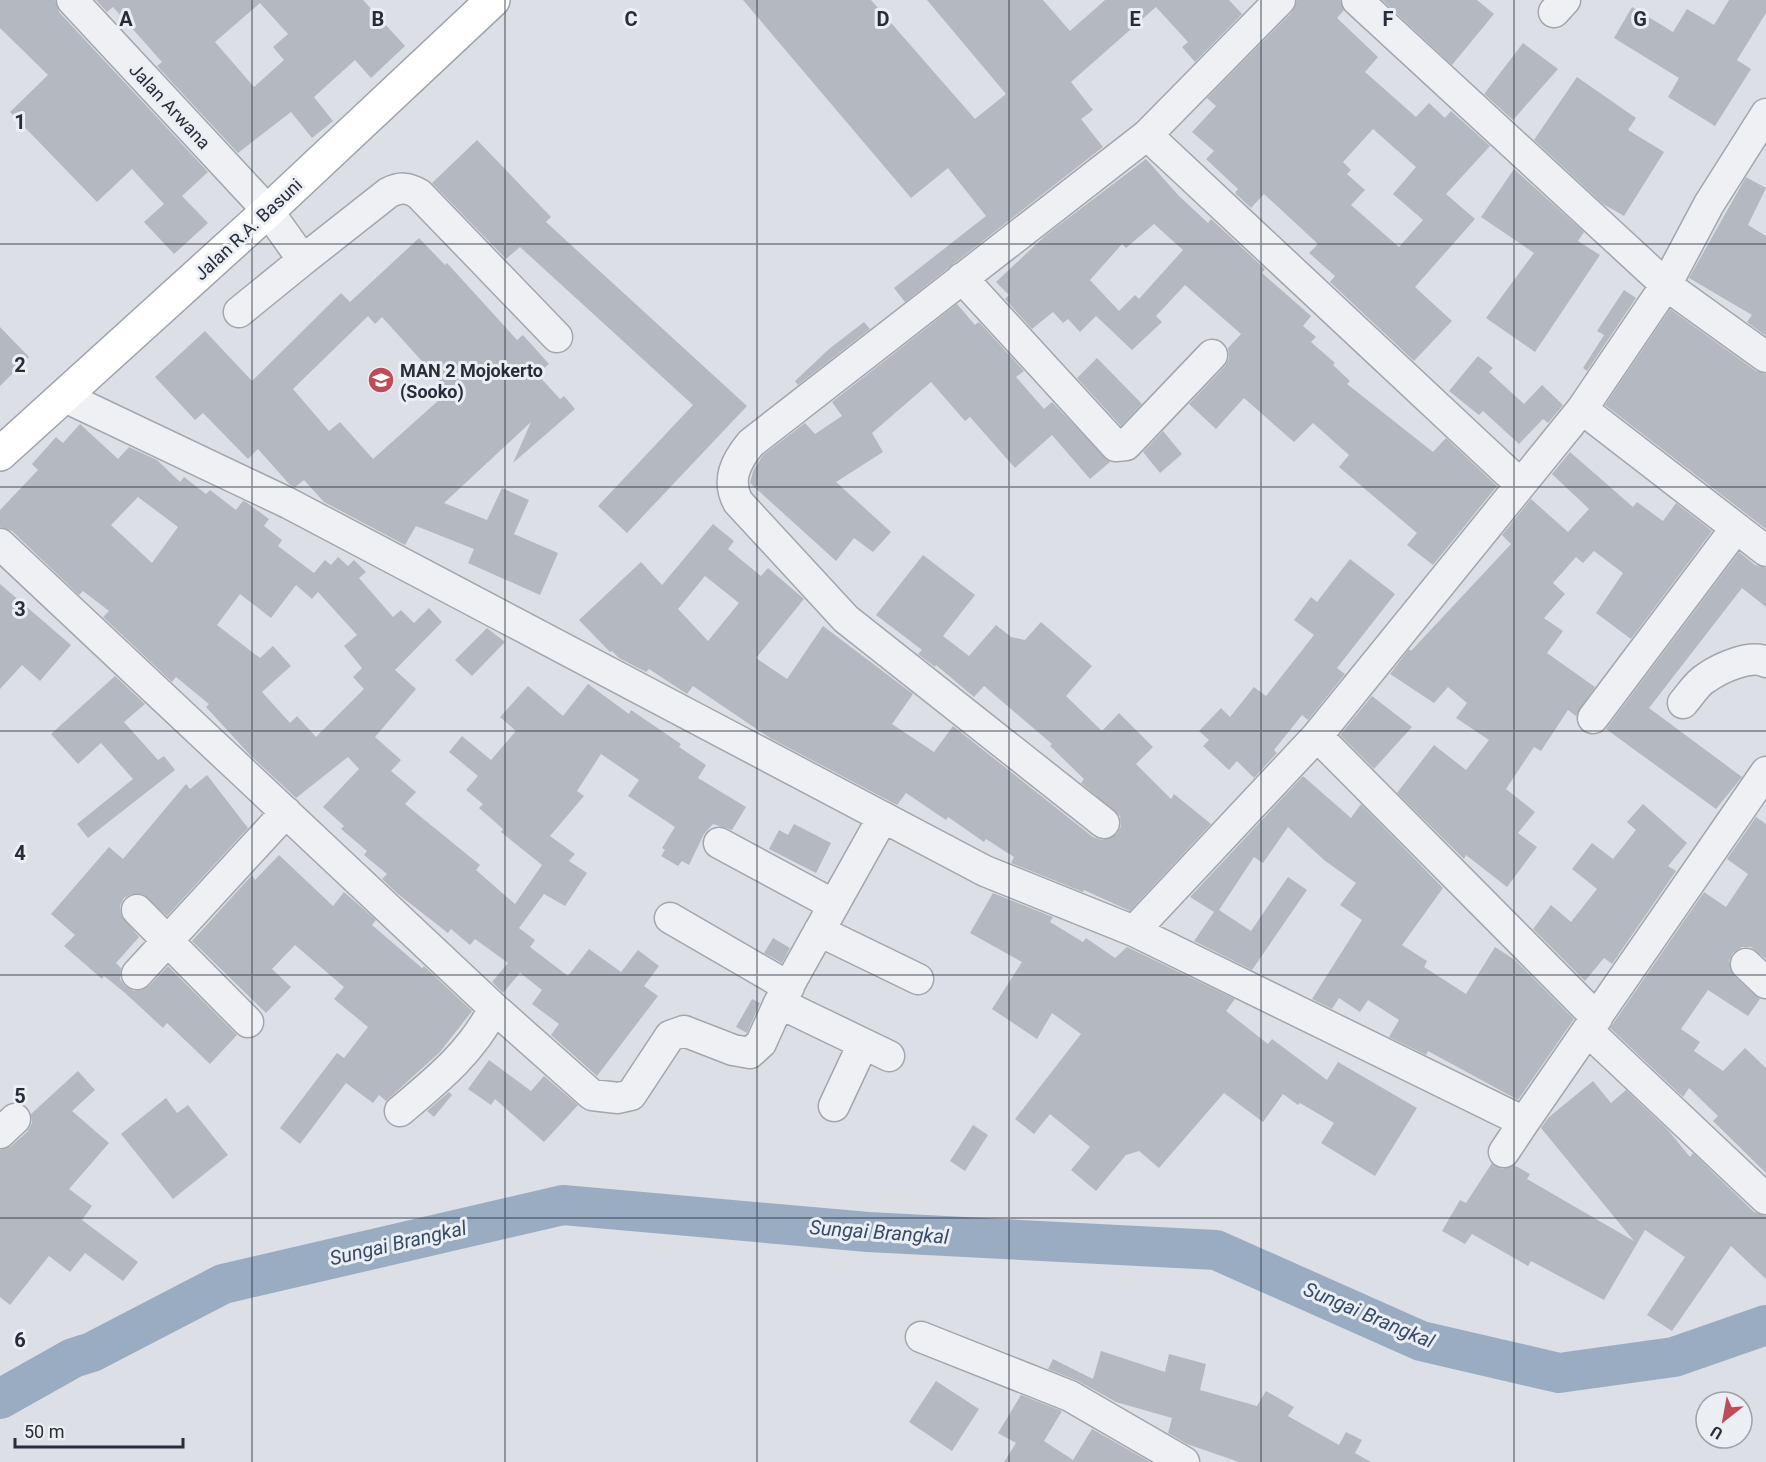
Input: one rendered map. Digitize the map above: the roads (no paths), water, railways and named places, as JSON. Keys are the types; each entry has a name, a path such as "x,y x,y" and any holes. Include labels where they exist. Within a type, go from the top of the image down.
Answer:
{"main road":[{"name":"Jalan R.A. Basuni","path":"0,454 268,212 493,0"}],"street":[{"name":"Jalan Arwana","path":"72,0 268,212 303,260"},
{"path":"1104,823 846,619 738,502 732,493 735,467 751,442 1147,135 1280,0"},
{"path":"1357,0 1666,285 1766,357"},
{"path":"1134,930 1317,736 1519,483 1582,409 1666,285 1709,204 1766,114"},
{"path":"1147,135 1519,483"},
{"path":"239,312 388,193 399,188 410,189 419,194 556,338"},
{"path":"962,278 1116,446 1126,445 1212,355"},
{"path":"65,397 288,504 879,824"},
{"path":"1582,409 1766,551"},
{"path":"1593,718 1736,528"},
{"path":"0,544 494,1008 592,1095 618,1098 631,1095 670,1036 684,1031 733,1050 750,1053 761,1043 784,995 879,824"},
{"path":"1683,703 1705,678 1731,665 1760,659 1766,662"},
{"path":"1317,736 1592,1025 1766,1199"},
{"path":"1504,1152 1766,772"},
{"path":"768,780 879,824 985,871 1134,930 1524,1122"},
{"path":"137,974 286,812"},
{"path":"719,843 834,905"},
{"path":"137,910 248,1022"},
{"path":"670,918 784,995 863,1044 889,1056"},
{"path":"819,931 918,979"},
{"path":"400,1111 460,1059 484,1028 494,1008"},
{"path":"834,1106 863,1044"},
{"path":"921,1336 1060,1392 1184,1462"}],"waterway":[{"name":"Sungai Brangkal","path":"0,1399 73,1358 92,1352 223,1284 563,1205 868,1232 1216,1250 1421,1341 1559,1373 1674,1357 1766,1325"}],"place":[{"name":"MAN 2 Mojokerto (Sooko)","path":"381,380"}]}
